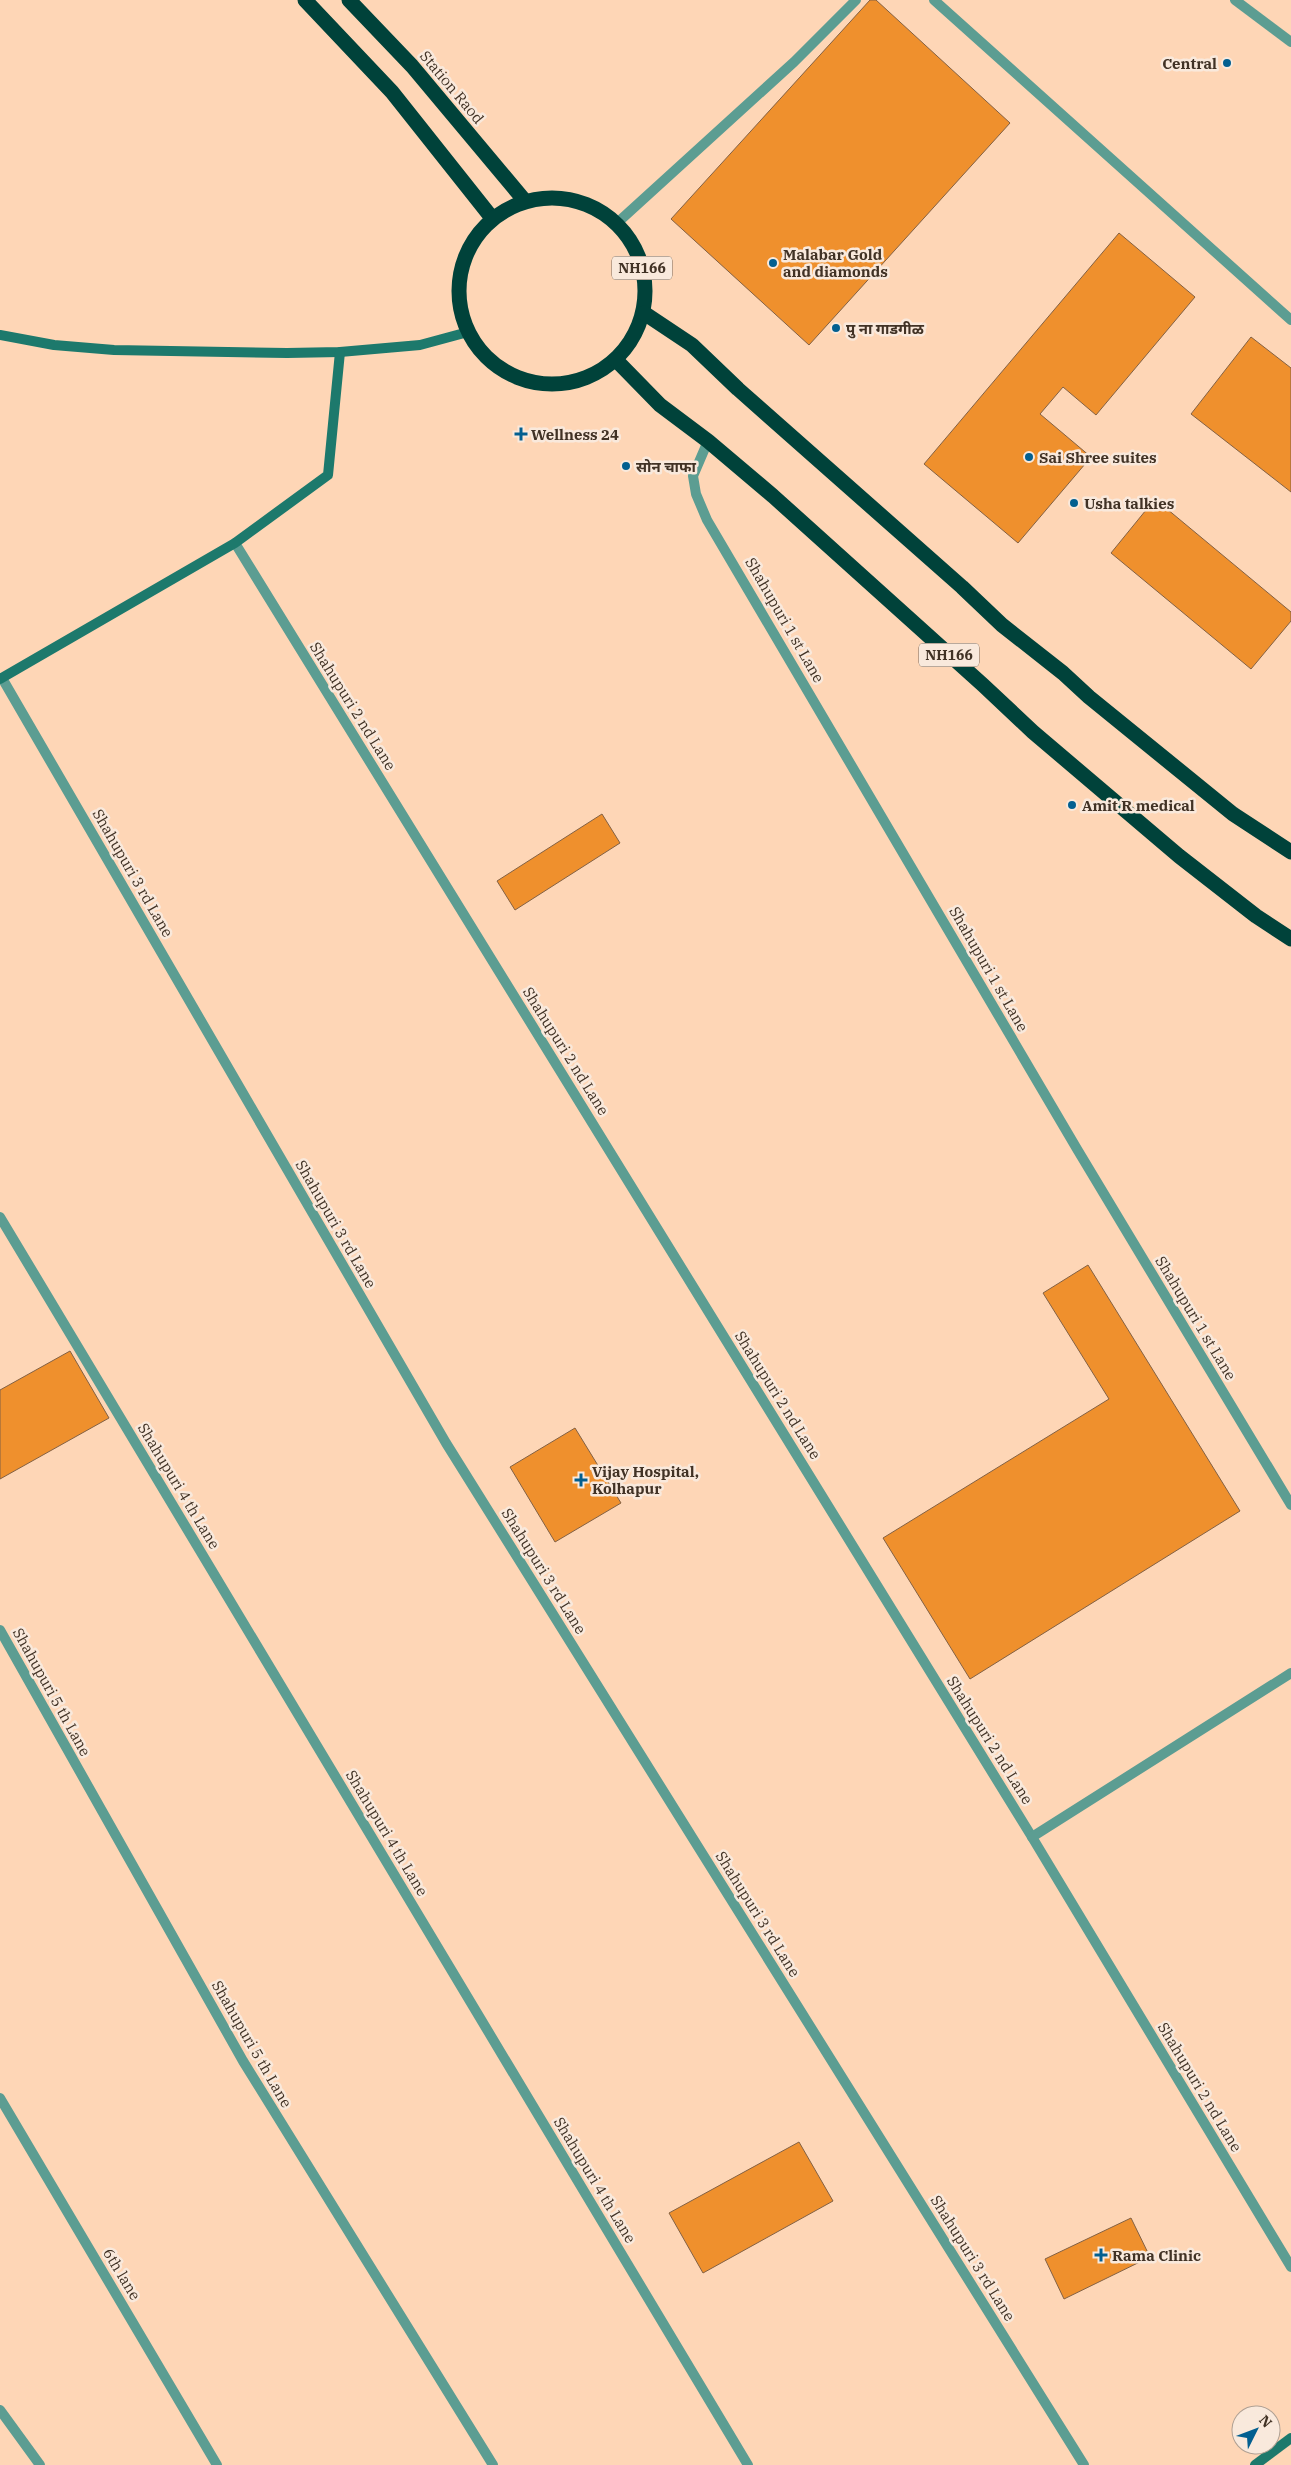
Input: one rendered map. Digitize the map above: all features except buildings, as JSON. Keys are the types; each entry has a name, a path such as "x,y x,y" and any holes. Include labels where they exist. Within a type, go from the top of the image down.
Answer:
{"highway":[{"path":"305,0 392,92 492,218"},
{"name":"Station Raod","path":"349,0 412,66 524,201"},
{"name":"NH166","path":"556,197 586,204 606,215 616,224 636,251 644,272 646,291 644,313 632,340 616,360 595,374 572,383 547,385 522,380 500,369 481,353 468,332 459,309 458,284 463,260 492,218 505,209 524,201 556,197"},
{"path":"644,313 692,346 738,389 962,586 1002,625 1233,814 1291,852"},
{"name":"NH166","path":"616,360 660,405 708,441 983,685 1032,732 1179,856 1256,916 1291,939"}],"street":[{"path":"616,224 794,62 856,0"},
{"path":"934,0 1291,320"},
{"path":"1235,0 1291,42"},
{"path":"0,335 54,344 114,350 340,352 420,345 468,332"},
{"path":"1,678 235,543 328,475 340,352"},
{"name":"Shahupuri 1 st Lane","path":"708,441 693,476 696,494 707,520 1077,1149 1291,1506"},
{"name":"Shahupuri 2 nd Lane","path":"235,543 1032,1837 1291,2266"},
{"name":"Shahupuri 3 rd Lane","path":"1,678 446,1443 1084,2465"},
{"name":"Shahupuri 4 th Lane","path":"0,1216 748,2465"},
{"name":"Shahupuri 5 th Lane","path":"0,1630 243,2061 493,2465"},
{"path":"1032,1837 1291,1673"},
{"name":"6th lane","path":"0,2098 217,2465"},
{"path":"0,2410 40,2465"},
{"path":"1255,2465 1291,2438"}],"place":[{"name":"Central","path":"1227,63"},
{"name":"Malabar Gold and diamonds","path":"773,263"},
{"name":"पु ना गाडगीळ","path":"836,328"},
{"name":"Wellness 24","path":"521,434"},
{"name":"Sai Shree suites","path":"1029,457"},
{"name":"सोन चाफा","path":"626,466"},
{"name":"Usha talkies","path":"1074,503"},
{"name":"Amit R medical","path":"1072,805"},
{"name":"Vijay Hospital, Kolhapur","path":"581,1480"},
{"name":"Rama Clinic","path":"1101,2255"}]}
